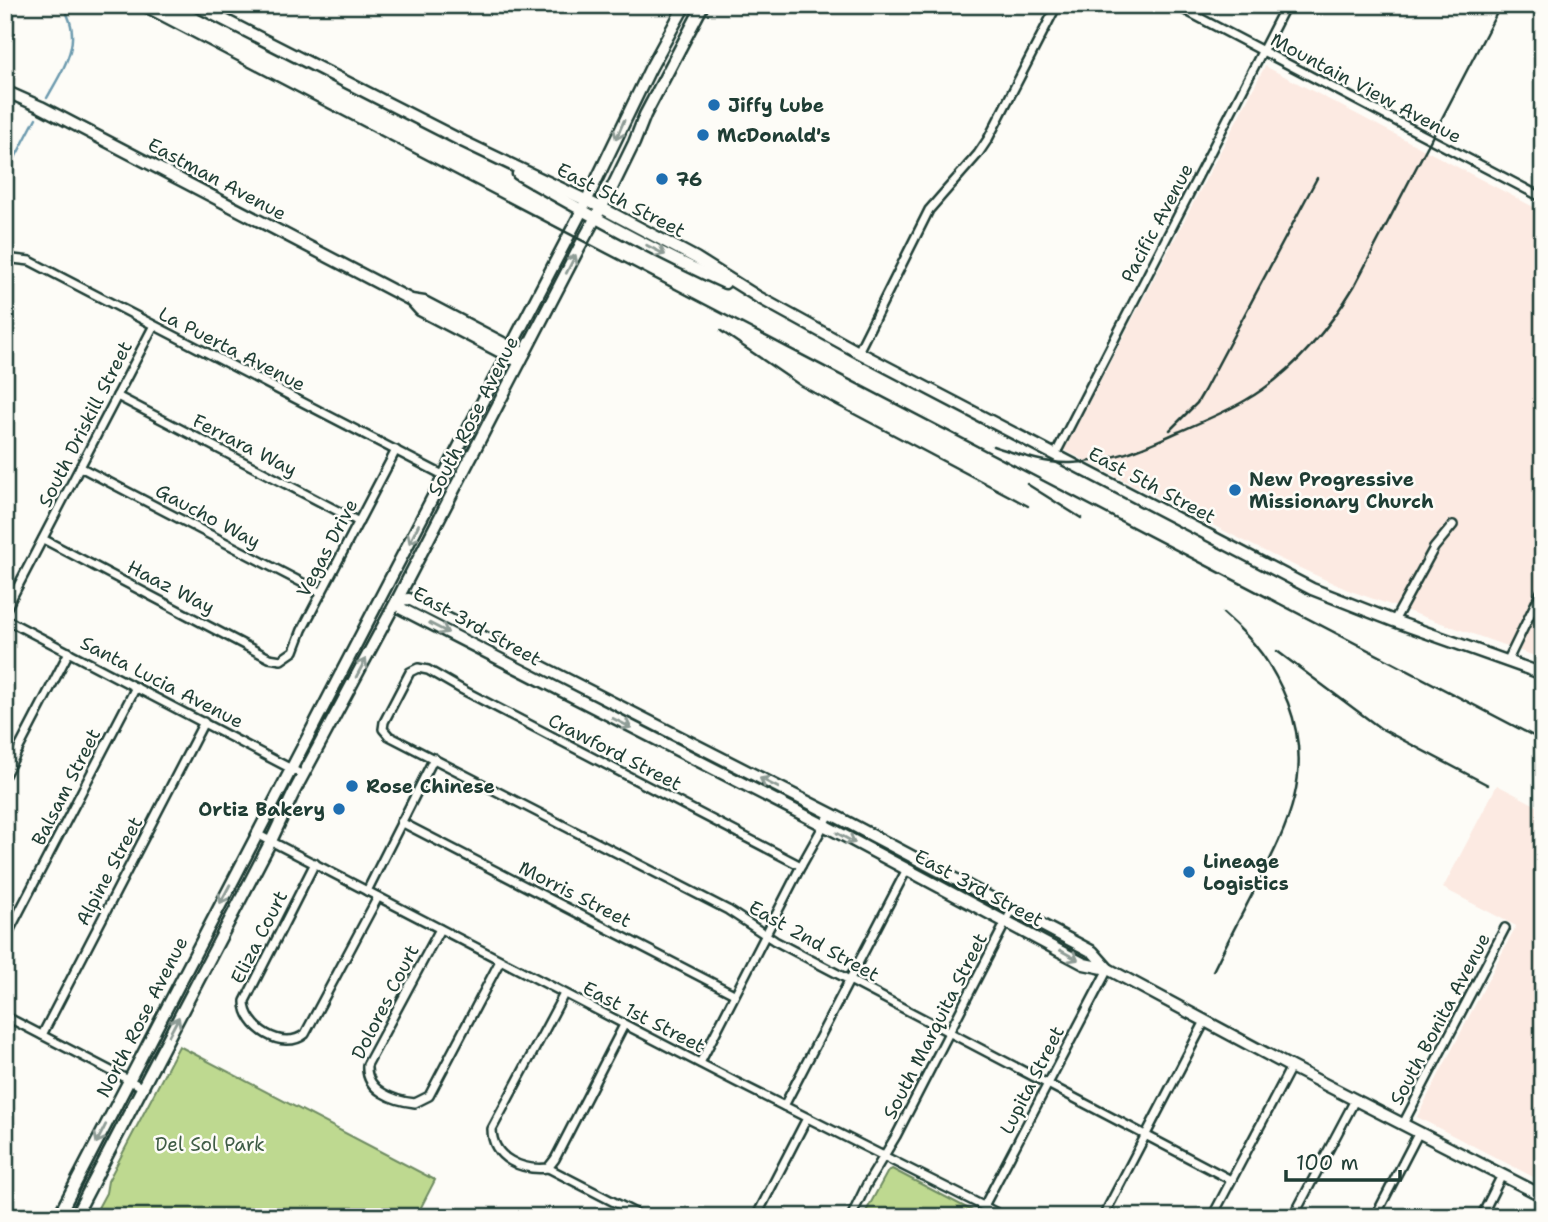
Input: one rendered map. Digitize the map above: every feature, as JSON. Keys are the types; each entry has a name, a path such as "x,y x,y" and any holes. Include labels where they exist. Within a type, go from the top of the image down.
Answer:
{"main road":[{"name":"East 5th Street","path":"195,5 464,142 587,200 696,258 758,297 858,352 1312,589 1543,674"},
{"name":"South Rose Avenue","path":"257,834 582,211 654,61 685,5"},
{"path":"674,59 672,49 695,5"},
{"name":"South Rose Avenue","path":"271,841 303,775 602,208 703,5"},
{"name":"Eastman Avenue","path":"5,91 33,103 411,300 420,310 522,358"},
{"name":"East 5th Street","path":"464,142 582,211 688,266 758,297"},
{"path":"384,593 397,600"},
{"name":"East 3rd Street","path":"1108,969 1093,952 944,873 408,599 397,600 402,608 414,615 907,869 1084,964 1108,969 1291,1067 1543,1196"},
{"path":"317,750 313,741 339,693 337,683"},
{"name":"North Rose Avenue","path":"58,1217 257,834"},
{"name":"North Rose Avenue","path":"75,1217 271,841"}],"street":[{"path":"858,352 929,210 940,194 978,155 988,139 1057,5"},
{"name":"Mountain View Avenue","path":"1175,5 1543,198"},
{"name":"Pacific Avenue","path":"1055,455 1286,5"},
{"name":"La Puerta Avenue","path":"5,258 30,261 443,475"},
{"name":"South Driskill Street","path":"5,611 153,327"},
{"name":"Ferrara Way","path":"117,396 359,522"},
{"name":"Vegas Drive","path":"285,659 294,650 396,450"},
{"name":"Gaucho Way","path":"80,467 322,593"},
{"path":"1394,621 1434,548 1453,525"},
{"name":"Haaz Way","path":"43,538 274,660 285,659"},
{"path":"1507,662 1543,588"},
{"name":"Santa Lucia Avenue","path":"5,619 303,775"},
{"path":"5,775 69,652"},
{"name":"East 2nd Street","path":"415,668 406,678 387,716 383,729 389,736 728,910 765,934 849,980 1231,1180"},
{"name":"Crawford Street","path":"415,668 428,670 801,866"},
{"name":"Balsam Street","path":"5,939 136,687"},
{"name":"Alpine Street","path":"42,1035 204,722"},
{"path":"367,891 433,758"},
{"path":"700,1063 830,814"},
{"name":"Morris Street","path":"401,822 734,994"},
{"name":"East 1st Street","path":"257,834 624,1025 1005,1217"},
{"name":"Eliza Court","path":"315,863 244,1001 249,1018 270,1036 296,1039 305,1034 378,897"},
{"path":"784,1106 907,869"},
{"path":"937,885 944,873"},
{"name":"South Marquita Street","path":"851,1217 1012,910"},
{"name":"South Bonita Avenue","path":"1403,1124 1505,928"},
{"name":"Dolores Court","path":"440,929 367,1065 368,1076 387,1096 415,1103 429,1096 500,961"},
{"name":"Lupita Street","path":"984,1206 1108,969"},
{"path":"564,994 492,1129 492,1138 506,1158 524,1168 548,1168 643,1217"},
{"path":"5,1016 142,1087"},
{"path":"1103,1217 1205,1021"},
{"path":"548,1168 624,1025"},
{"path":"1212,1217 1291,1067"},
{"path":"1293,1217 1355,1100"},
{"path":"756,1217 807,1118"},
{"name":"South Bonita Avenue","path":"1375,1217 1419,1132"},
{"path":"1481,1217 1502,1175"}],"shaded area":[{"path":"1265,66 1543,212 1543,659 1348,590 1278,558 1064,450"},
{"path":"1497,785 1543,809 1543,1182 1417,1117 1516,926 1443,888"}],"green space":[{"name":"Del Sol Park","path":"179,1046 435,1180 416,1217 93,1217 106,1193 108,1181"},
{"path":"892,1169 984,1217 863,1217 888,1171"}],"waterway":[{"path":"47,98 70,53 72,41 69,17 62,5"},
{"path":"5,177 36,118"}],"railway":[{"path":"130,5 1543,741"},
{"path":"993,446 1031,458 1061,463 1113,457 1221,413 1263,389 1294,364 1321,334 1355,285 1501,5"},
{"path":"1170,430 1197,403 1317,178"},
{"path":"721,331 801,386 1028,506"},
{"path":"1027,484 1081,518"},
{"path":"1213,971 1288,819 1298,775 1299,752 1288,703 1269,664 1244,633 1223,613"},
{"path":"1277,651 1380,728 1488,785"}],"place":[{"name":"Jiffy Lube","path":"714,105"},
{"name":"McDonald's","path":"703,135"},
{"name":"76","path":"662,179"},
{"name":"New Progressive Missionary Church","path":"1235,490"},
{"name":"Rose Chinese","path":"352,786"},
{"name":"Ortiz Bakery","path":"339,809"},
{"name":"Lineage Logistics","path":"1189,872"}]}
